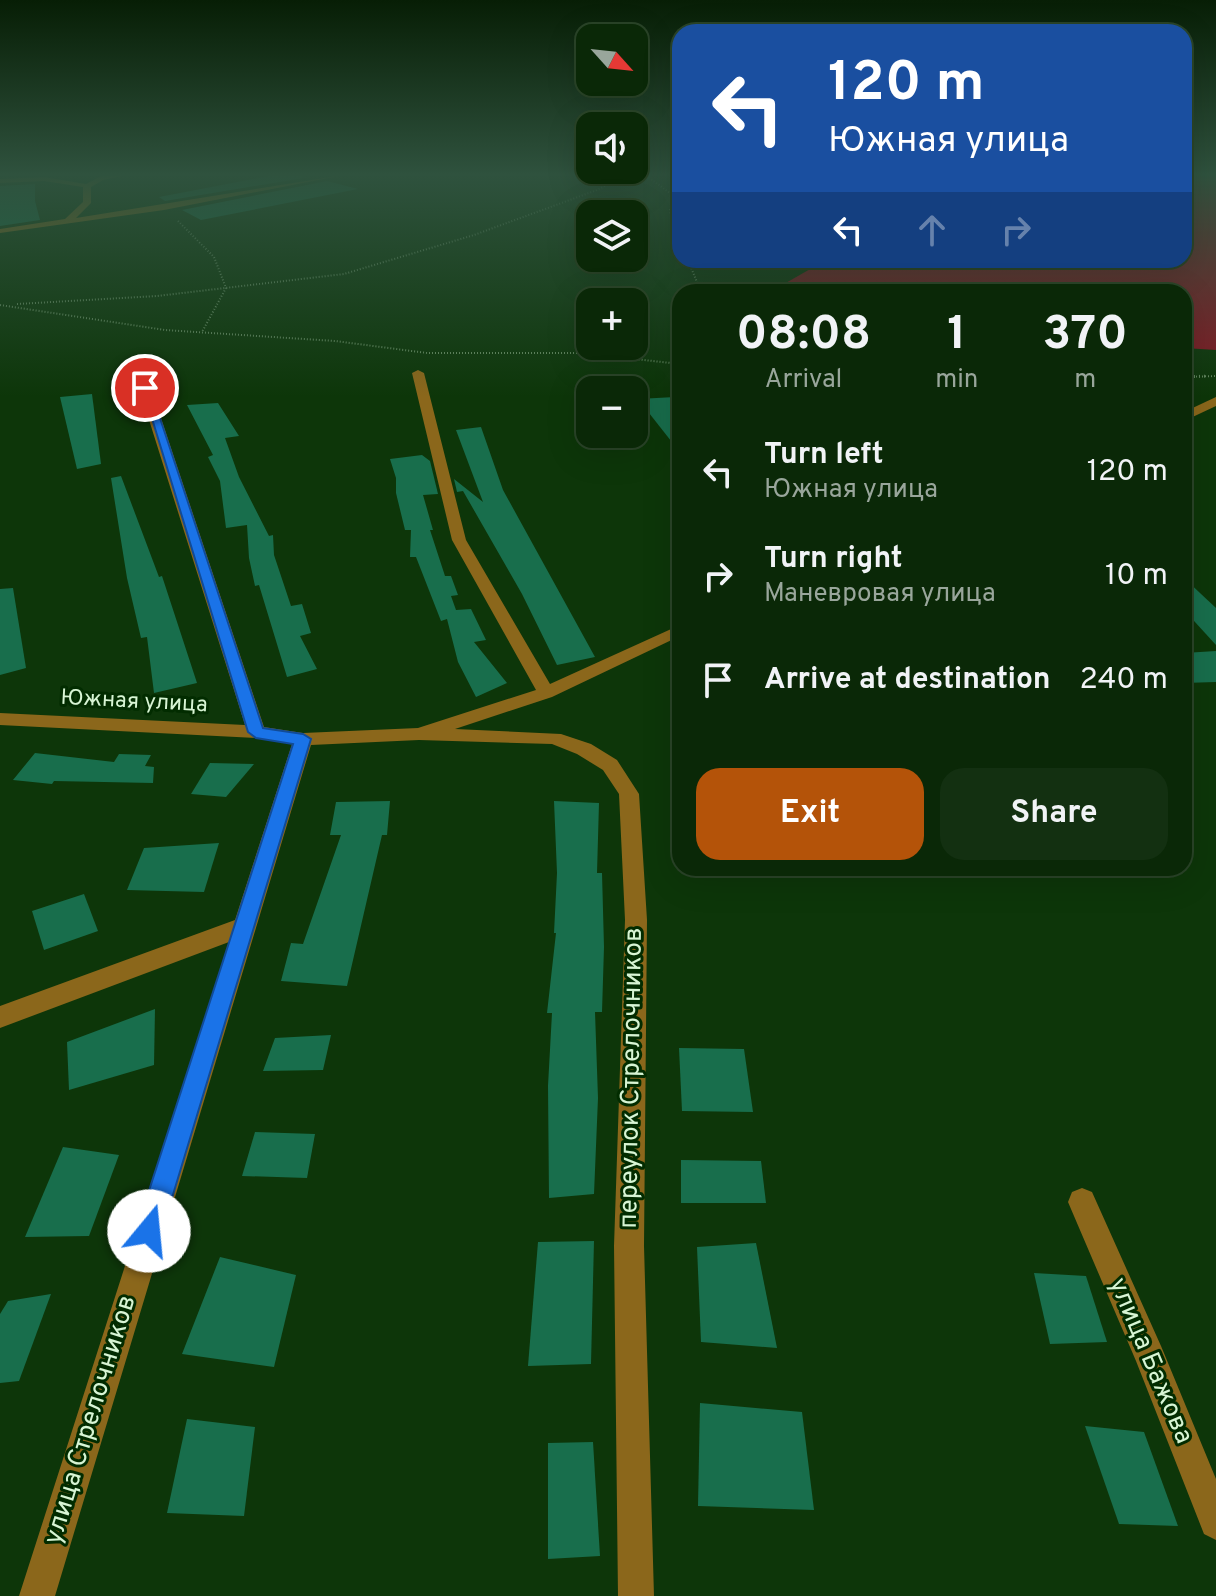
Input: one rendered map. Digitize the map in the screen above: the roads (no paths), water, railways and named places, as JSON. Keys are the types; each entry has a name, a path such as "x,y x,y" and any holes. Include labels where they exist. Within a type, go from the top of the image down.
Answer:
{"street":[{"path":"418,373 459,540 546,693"},
{"path":"145,388 256,732"},
{"path":"1192,413 1216,401"},
{"name":"Южная улица","path":"0,719 256,732 303,739 419,734 546,693 672,634"},
{"name":"переулок Стрелочников","path":"419,734 554,738 584,749 610,765 629,794 636,920 629,1246 636,1596"},
{"name":"улица Стрелочников","path":"37,1596 303,739"},
{"path":"0,1017 243,927"},
{"name":"улица Бажова","path":"1082,1202 1150,1357 1216,1522"}]}
